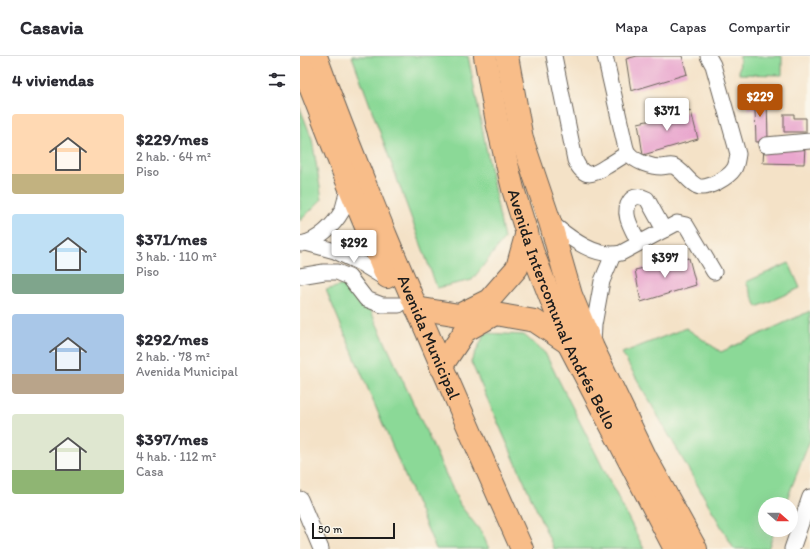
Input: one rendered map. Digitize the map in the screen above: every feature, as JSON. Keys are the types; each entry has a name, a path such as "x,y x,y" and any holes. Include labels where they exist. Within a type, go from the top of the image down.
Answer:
{"highway":[{"name":"Avenida Municipal","path":"316,56 327,89 361,174 407,306 506,549"},
{"name":"Avenida Intercomunal Andrés Bello","path":"485,56 497,122 514,189 533,254 568,343 675,549"},
{"name":"Avenida Intercomunal Andrés Bello","path":"507,56 522,139 550,222 571,294 593,348 646,458 696,549"},
{"name":"Avenida Municipal","path":"300,61 388,280 407,306 441,367 522,549"},
{"path":"407,306 459,314 489,300 517,268 527,232"},
{"path":"441,367 465,331 495,314 535,321 568,343"}],"street":[{"path":"554,56 575,160 579,168 588,175 595,174 628,153"},
{"path":"605,56 628,153 645,164 659,167 671,165 681,171 692,182 700,187 711,185 730,174 735,169 738,154 713,65 708,56"},
{"path":"766,145 810,141"},
{"path":"303,244 327,230 342,210 349,186"},
{"path":"639,243 626,216 628,204 632,198 636,196 647,199 664,230"},
{"path":"550,222 590,249 613,255 621,253 677,223 686,225 714,272"},
{"path":"303,244 335,251 362,264 388,280"},
{"path":"593,348 594,325 598,299 602,281 613,255"},
{"path":"300,276 324,272 337,272 349,277 366,299 382,305 407,306"},
{"path":"792,549 810,496"},
{"path":"300,499 321,549"}],"green space":[{"path":"352,56 468,56 504,239 472,280 437,288"},
{"path":"740,56 782,56 782,75 739,74"},
{"path":"300,108 312,139 322,199 300,221"},
{"path":"789,263 800,288 757,307 746,282"},
{"path":"357,281 460,505 482,533 489,549 436,549 326,290"},
{"path":"810,311 810,440 788,497 758,497 758,537 772,537 768,549 734,549 622,353 686,328 721,352"},
{"path":"485,333 524,335 545,353 644,549 554,549 471,362"}],"building":[{"path":"637,56 682,56 687,74 631,91 626,59"},
{"path":"767,98 768,141 756,142 755,110 748,110 748,99"},
{"path":"691,111 698,139 643,155 638,123"},
{"path":"784,114 794,114 794,118 806,118 806,132 784,132"},
{"path":"764,146 805,147 804,164 763,163"},
{"path":"689,258 696,285 641,302 635,270"}]}
